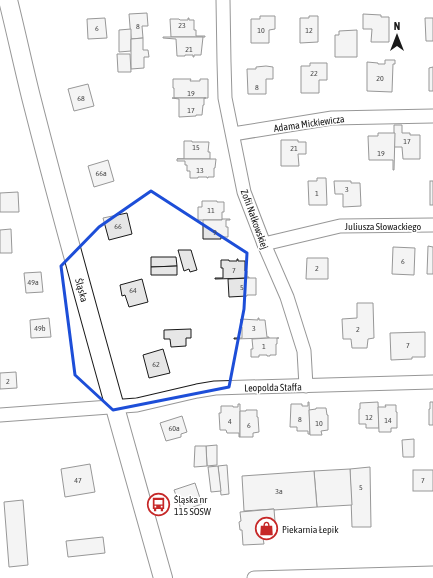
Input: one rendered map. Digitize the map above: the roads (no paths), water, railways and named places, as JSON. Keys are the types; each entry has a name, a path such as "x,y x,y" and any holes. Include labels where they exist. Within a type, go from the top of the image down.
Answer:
{"street":[{"name":"Śląska","path":"8,0 31,96 114,406 163,578"},
{"name":"Zofii Nałkowskiej","path":"223,0 225,98 244,192 287,297 304,351 306,386"},
{"name":"Adama Mickiewicza","path":"233,134 332,118 433,116"},
{"name":"Juliusza Słowackiego","path":"264,244 340,226 433,225"},
{"name":"Leopolda Staffa","path":"0,415 137,405 206,389 433,382"},
{"path":"254,578 388,576 433,573"}],"place":[{"name":"Śląska nr 115 SOSW","path":"158,505"},
{"name":"Piekarnia Łepik","path":"266,529"}]}
